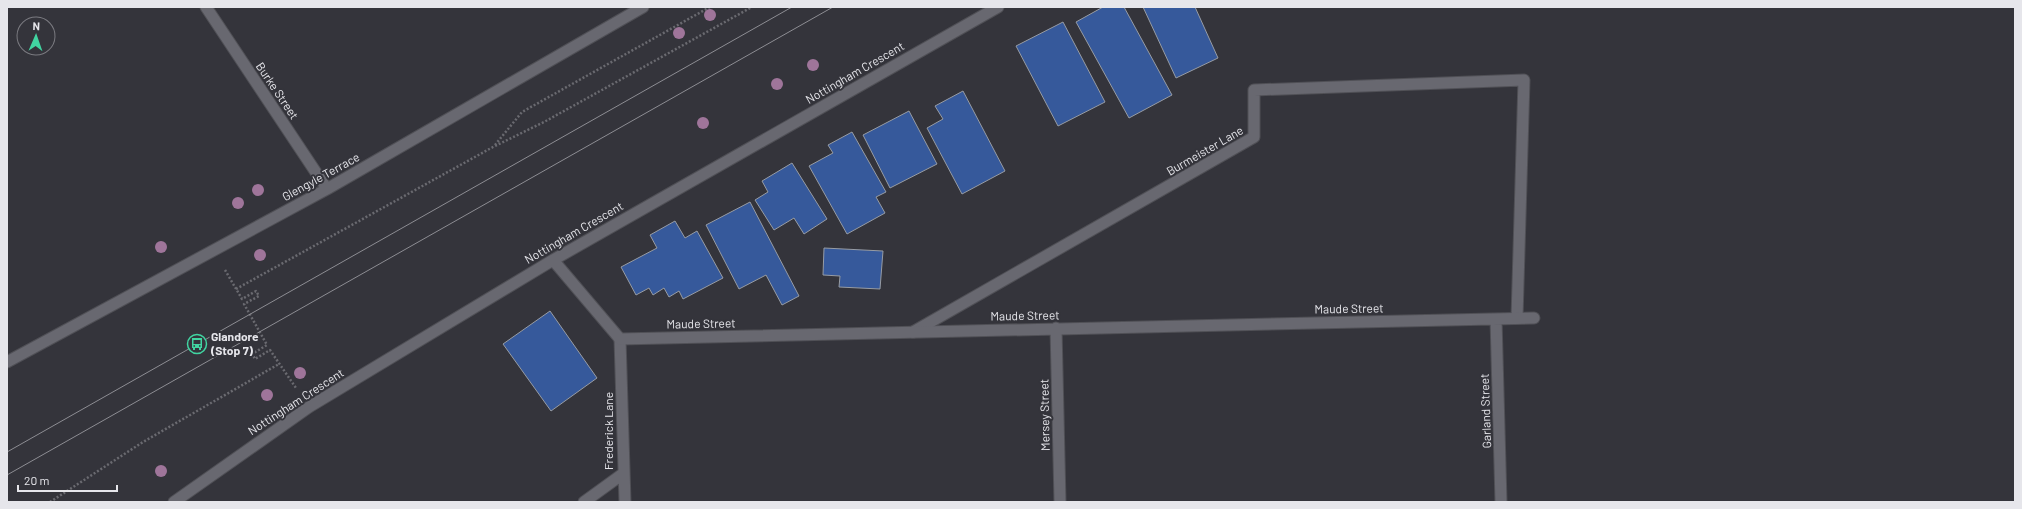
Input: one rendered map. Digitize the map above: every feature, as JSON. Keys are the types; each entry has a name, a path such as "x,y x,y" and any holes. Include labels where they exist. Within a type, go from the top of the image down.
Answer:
{"street":[{"name":"Burke Street","path":"206,7 327,190"},
{"name":"Glengyle Terrace","path":"7,362 327,190 643,7"},
{"name":"Nottingham Crescent","path":"174,502 309,407 553,260 998,7"},
{"name":"Burmeister Lane","path":"913,332 1254,138 1254,90 1524,80 1518,318"},
{"path":"553,260 620,339"},
{"name":"Maude Street","path":"620,339 1534,318"},
{"name":"Garland Street","path":"1496,319 1501,502"},
{"name":"Mersey Street","path":"1056,328 1060,502"},
{"name":"Frederick Lane","path":"584,502 624,473 620,339"},
{"path":"624,473 625,502"}],"path":[{"path":"493,147 522,112 710,7"},
{"path":"309,407 270,350 255,359 252,354 268,345 244,304 259,296 256,291 242,299 236,289 493,147 544,122 752,7"},
{"path":"50,502 143,442 279,364"}],"building":[{"path":"1103,7 1124,7 1172,95 1129,118 1076,22"},
{"path":"1143,7 1195,7 1218,58 1176,78"},
{"path":"1063,22 1105,102 1058,126 1016,46"},
{"path":"963,91 1005,171 962,194 927,128 943,119 935,106"},
{"path":"909,111 937,164 890,188 863,135"},
{"path":"852,132 886,192 876,197 885,213 847,234 809,166 833,153 828,145"},
{"path":"792,163 827,219 804,234 794,218 774,230 755,200 768,192 762,181"},
{"path":"750,202 799,296 782,305 766,275 739,289 706,225"},
{"path":"675,221 685,238 697,231 723,278 683,299 679,291 669,297 664,288 653,295 649,288 636,295 621,267 657,248 650,235"},
{"path":"824,248 883,251 880,289 839,287 840,276 823,275"},
{"path":"550,311 597,378 551,411 503,344"}],"tram line":[{"path":"7,452 792,7"},
{"path":"7,475 833,7"}],"place":[{"name":"Glandore (Stop 7)","path":"197,344"}]}
